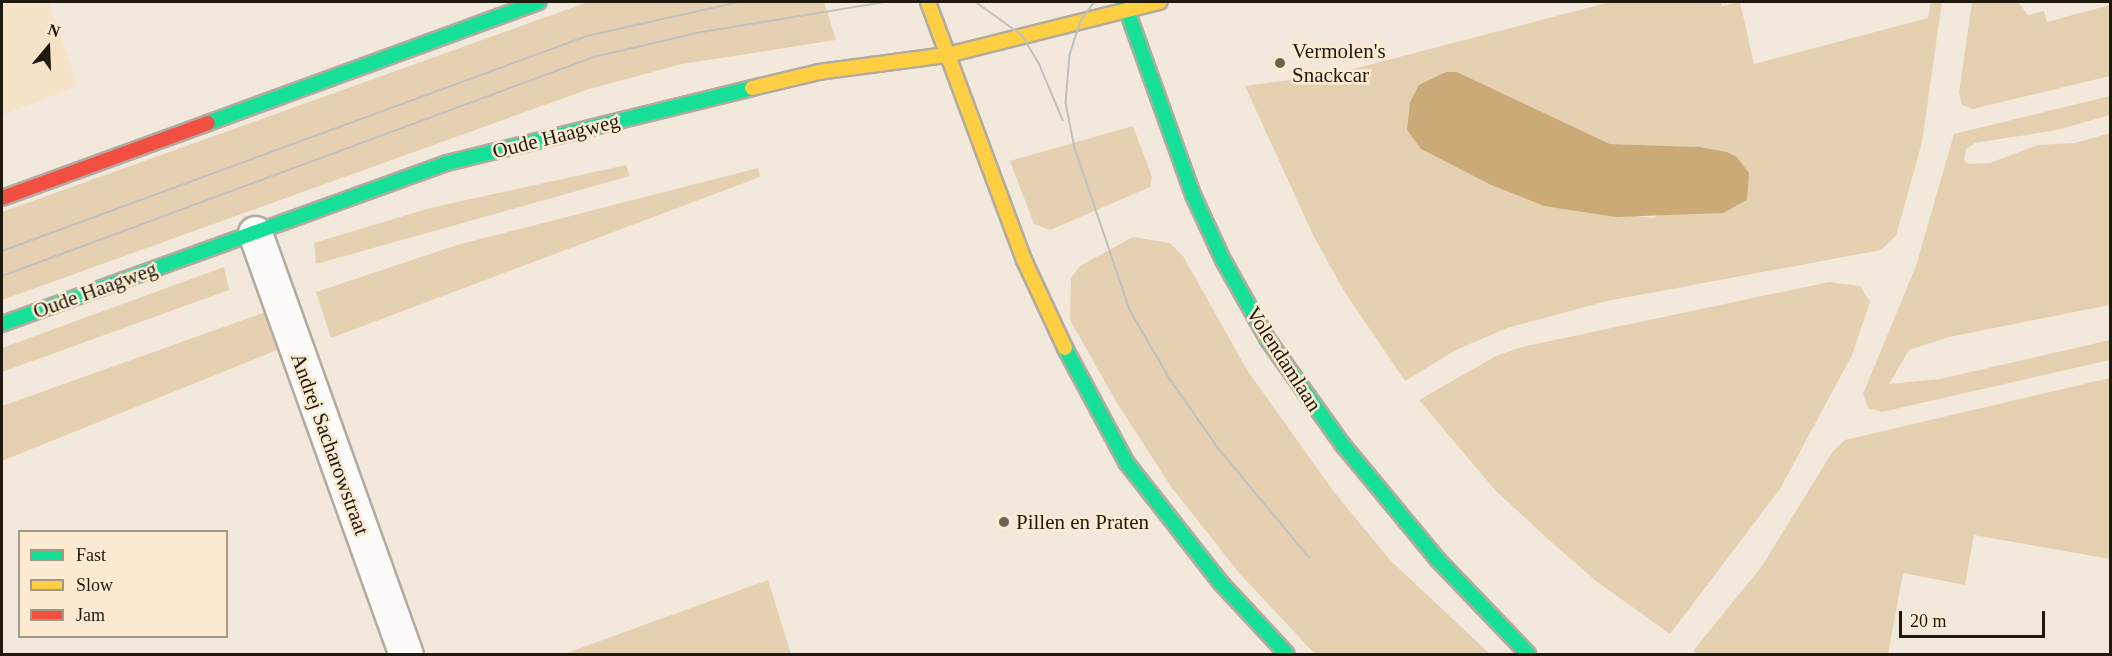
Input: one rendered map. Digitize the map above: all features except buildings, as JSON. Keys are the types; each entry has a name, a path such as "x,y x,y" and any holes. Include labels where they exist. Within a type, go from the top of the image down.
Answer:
{"main road":[{"path":"2,198 538,2"},
{"path":"928,2 1024,260 1065,348 1126,462 1220,582 1287,654"},
{"name":"Oude Haagweg","path":"2,324 447,163 819,72 947,55 1125,6 1160,2"},
{"name":"Volendamlaan","path":"1125,6 1193,195 1223,260 1268,340 1342,445 1438,560 1528,654"}],"street":[{"name":"Andrej Sacharowstraat","path":"255,234 406,654"}],"shaded area":[{"path":"2,2 49,2 78,86 2,115"},
{"path":"588,2 824,2 836,40 682,64 589,89 2,300 2,212"},
{"path":"1610,2 1721,2 1722,6 1740,2 1754,64 1928,18 1931,2 1942,2 1922,142 1896,236 1881,250 1607,301 1507,328 1456,350 1405,381 1344,291 1313,235 1245,86 1334,74","holes":["1457,72 1610,144 1700,147 1727,152 1737,157 1749,173 1653,218 1544,206 1491,185 1421,149"]},
{"path":"1972,2 2018,2 2028,15 2044,11 2047,22 2110,5 2110,76 1973,109 1962,105 1959,93"},
{"path":"1446,72 1457,72 1610,144 1700,147 1727,152 1737,157 1749,173 1747,200 1723,213 1616,217 1544,206 1491,185 1421,149 1407,130 1410,102 1419,85"},
{"path":"2110,96 2110,115 2057,130 1975,143 1966,149 1964,160 1968,164 1990,163 2038,145 2075,143 2110,133 2110,305 1949,337 1909,350 1889,384 1940,379 2110,340 2110,360 1882,412 1868,408 1863,394 1916,266 1954,134"},
{"path":"1133,126 1152,177 1150,187 1050,230 1034,224 1010,161"},
{"path":"626,165 630,176 316,264 314,243 430,208"},
{"path":"758,168 760,177 331,338 316,292 457,245"},
{"path":"1133,237 1170,243 1183,256 1247,370 1334,492 1391,561 1490,654 1315,654 1240,574 1172,488 1117,403 1070,320 1071,278 1080,266"},
{"path":"224,267 229,290 2,372 2,348"},
{"path":"1829,282 1860,286 1870,302 1852,355 1780,489 1670,634 1596,581 1495,490 1419,400 1496,356 1522,347"},
{"path":"266,312 277,350 2,461 2,406"},
{"path":"2110,378 2110,559 1974,535 1965,585 1903,573 1888,654 1699,654 1693,651 1762,566 1833,451 1845,440"},
{"path":"768,580 791,654 564,654"}],"tram line":[{"path":"2,251 587,36 739,2"},
{"path":"2,276 594,57 696,33 885,2"},
{"path":"976,2 1022,35 1039,63 1063,120"},
{"path":"1095,2 1081,21 1070,55 1066,103 1075,148 1130,310 1170,379 1219,449 1309,557"}],"traffic: fast":[{"path":"208,123 539,2"},
{"path":"1124,2 1193,195 1223,260 1268,340 1343,445 1438,560 1528,654"},
{"path":"2,324 447,163 752,88"},
{"path":"1065,348 1126,462 1220,582 1287,654"}],"traffic: slow":[{"path":"928,2 1024,260 1065,348"},
{"path":"752,88 819,72 947,55 1160,2"}],"traffic: jam":[{"path":"2,198 208,123"}],"place":[{"name":"Vermolen's Snackcar","path":"1280,63"},
{"name":"Pillen en Praten","path":"1004,522"}]}
